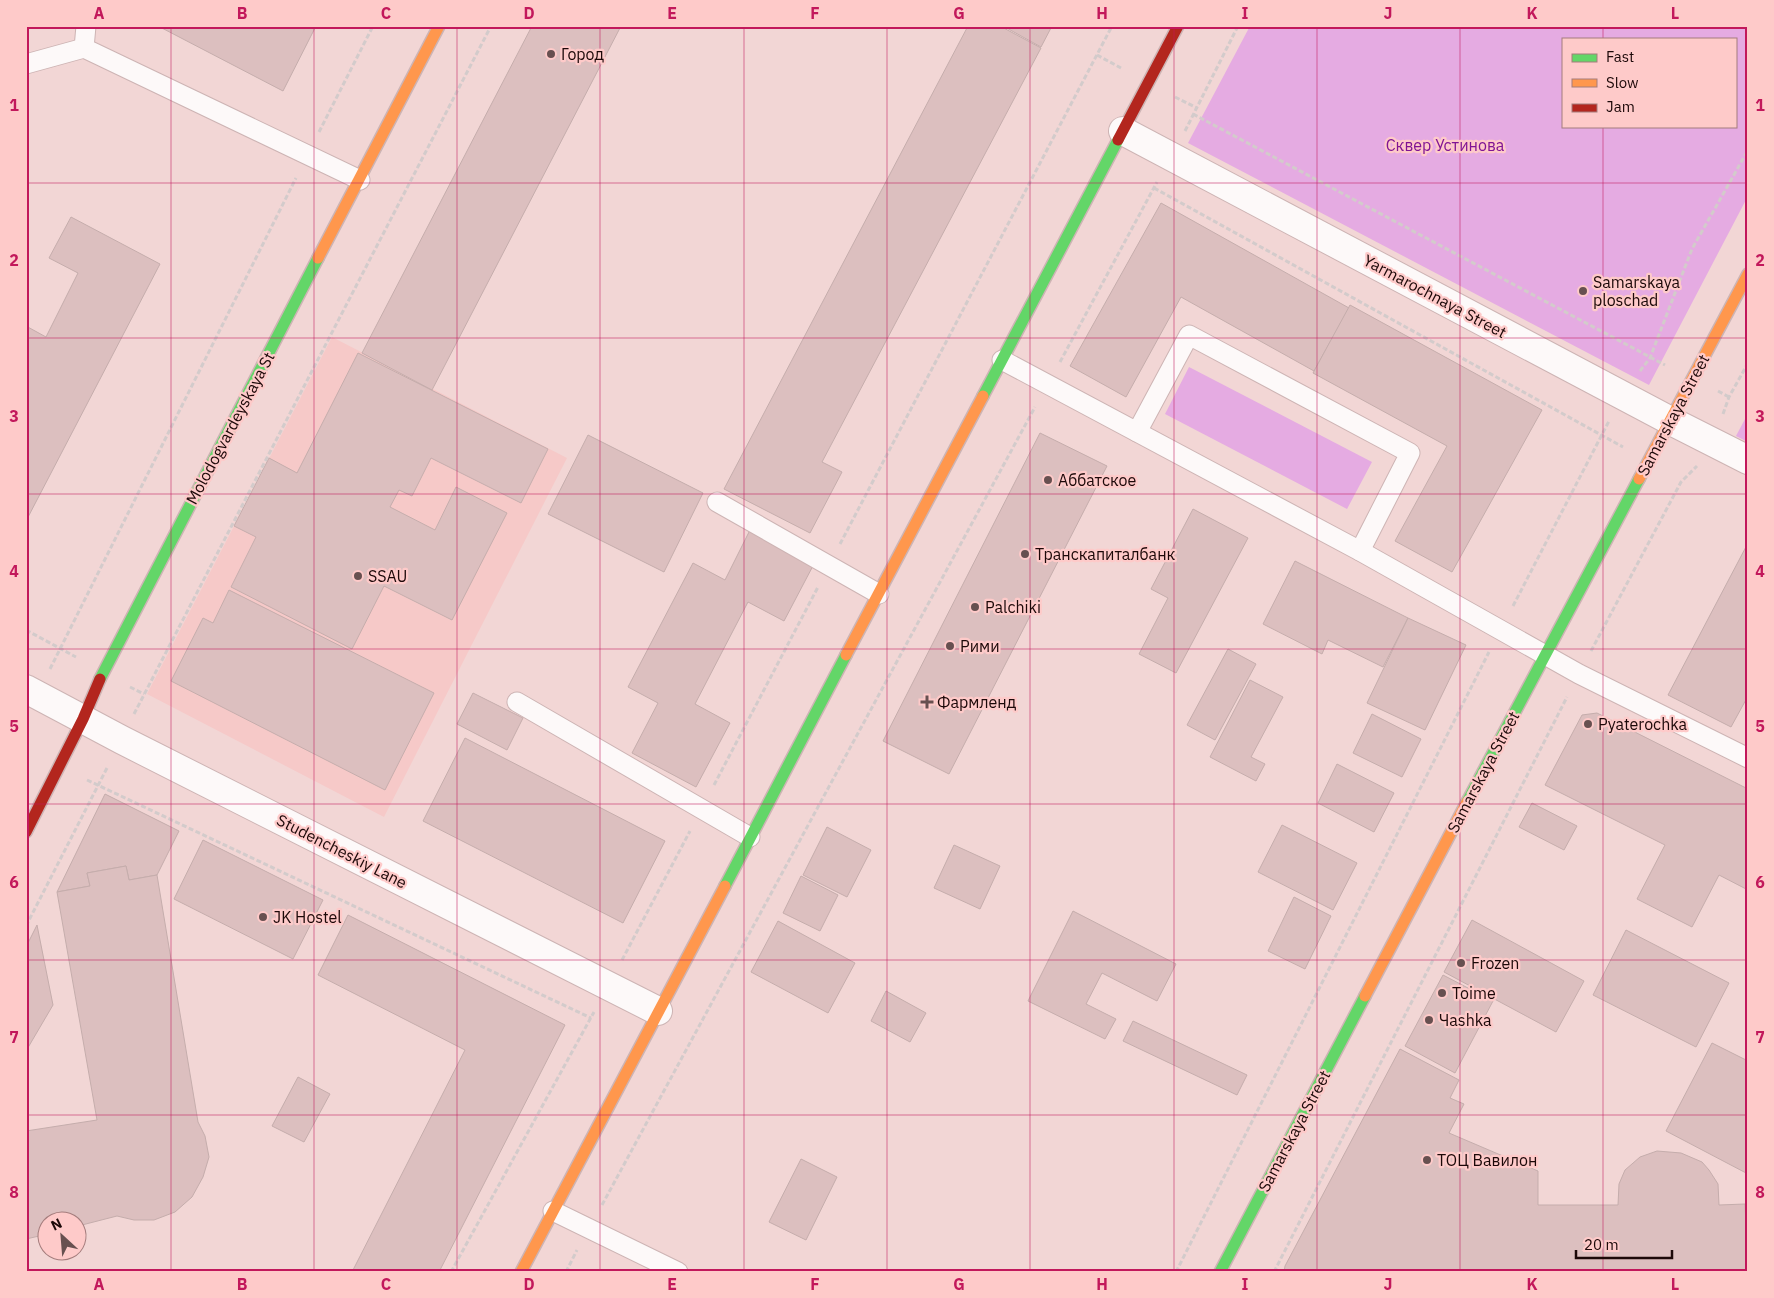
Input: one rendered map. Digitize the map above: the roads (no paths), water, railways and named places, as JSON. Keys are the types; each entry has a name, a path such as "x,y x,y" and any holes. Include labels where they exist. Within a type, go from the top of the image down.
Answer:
{"street":[{"name":"Molodogvardeyskaya St","path":"26,832 83,719 103,672 439,26"},
{"path":"521,1272 1178,26"},
{"name":"Yarmarochnaya Street","path":"1123,131 1748,460"},
{"name":"Samarskaya Street","path":"1220,1272 1669,420 1748,274"},
{"name":"Studencheskiy Lane","path":"26,689 122,740 658,1012"}],"lane":[{"path":"84,48 86,26"},
{"path":"26,64 84,48 360,180"},
{"path":"1137,432 1189,335 1410,453 1360,551"},
{"path":"1002,360 1360,551 1579,674 1747,756"},
{"path":"717,502 879,594"},
{"path":"517,702 750,837"},
{"path":"553,1211 678,1272"}],"place":[{"name":"Город","path":"551,54"},
{"name":"Samarskaya ploschad","path":"1583,291"},
{"name":"Аббатское","path":"1048,480"},
{"name":"Транскапиталбанк","path":"1025,554"},
{"name":"SSAU","path":"358,576"},
{"name":"Palchiki","path":"975,607"},
{"name":"Рими","path":"950,646"},
{"name":"Фармленд","path":"927,702"},
{"name":"Pyaterochka","path":"1588,724"},
{"name":"JK Hostel","path":"263,917"},
{"name":"Frozen","path":"1461,963"},
{"name":"Toime","path":"1442,993"},
{"name":"Чаshka","path":"1429,1020"},
{"name":"ТОЦ Вавилон","path":"1427,1160"}],"park label":[{"name":"Сквер Устинова","path":"1445,145"}]}
